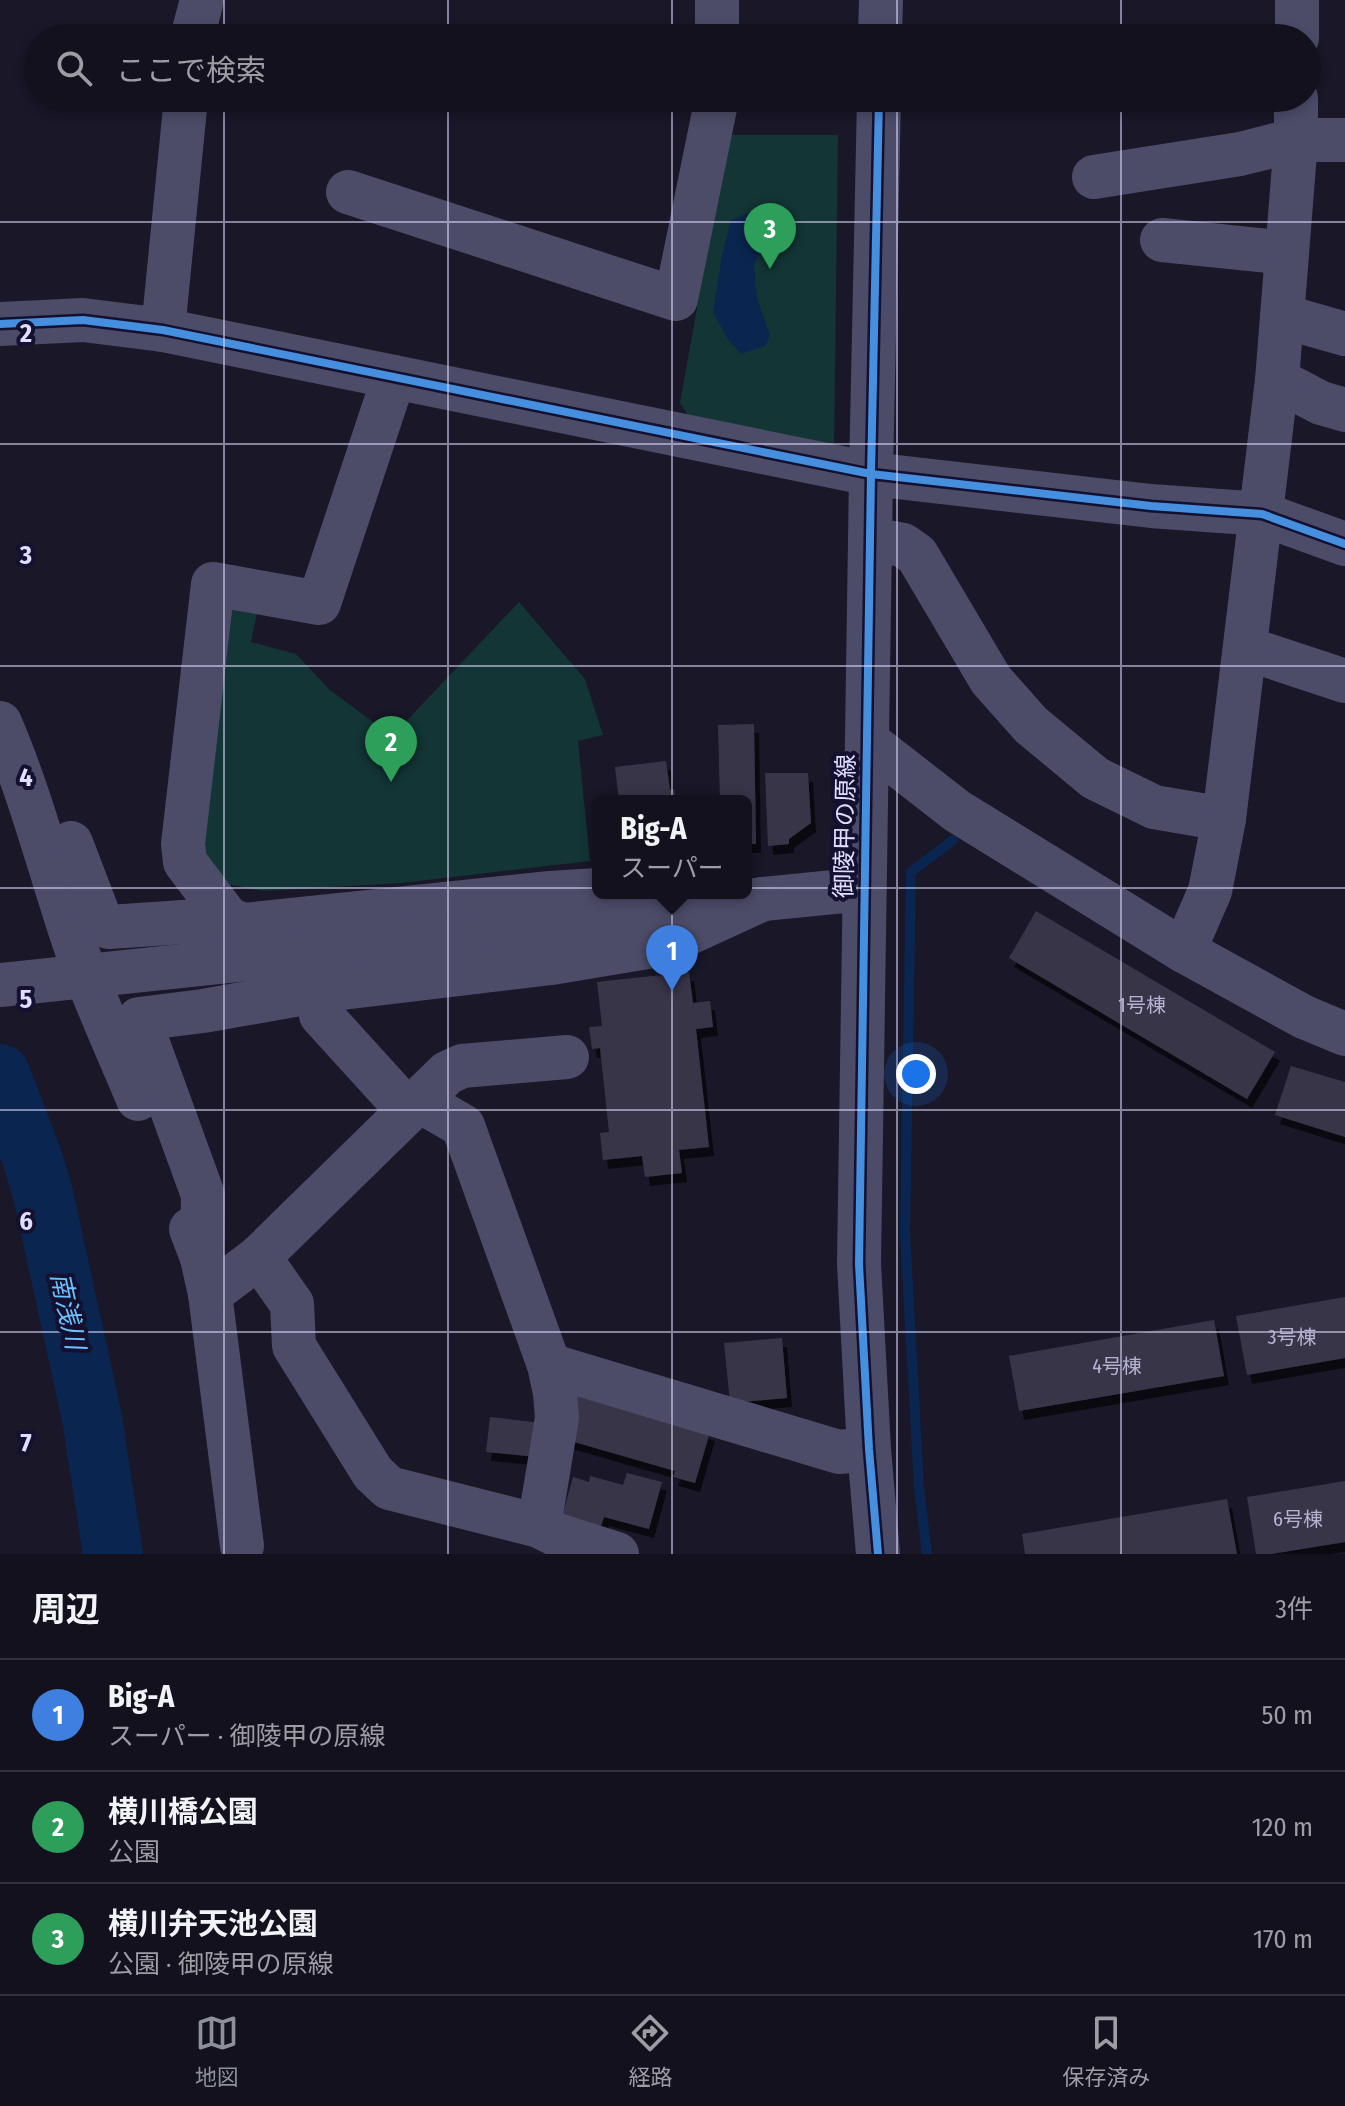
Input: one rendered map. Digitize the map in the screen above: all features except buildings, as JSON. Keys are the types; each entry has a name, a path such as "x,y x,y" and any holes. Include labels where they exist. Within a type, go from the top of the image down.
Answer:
{"street":[{"path":"196,24 202,0"},
{"path":"717,0 717,24"},
{"path":"880,24 881,0"},
{"path":"1297,0 1297,24"},
{"path":"163,330 185,112"},
{"path":"348,192 676,299 714,112"},
{"name":"御陵甲の原線","path":"878,1554 859,1264 879,112"},
{"path":"1296,119 1345,140"},
{"path":"1094,177 1240,154 1296,119"},
{"path":"1184,951 1210,891 1224,819 1277,380 1296,119"},
{"path":"1162,240 1287,253"},
{"path":"1282,316 1345,334"},
{"path":"0,324 83,320 163,330 871,474 1151,506 1262,514 1345,544"},
{"path":"228,919 185,862 183,844 213,584 319,603 394,377"},
{"path":"1277,380 1321,403 1345,410"},
{"path":"870,539 903,545 917,555 991,680 1031,725 1095,778 1154,807 1224,819"},
{"path":"1245,648 1345,681"},
{"path":"0,706 14,719 36,754 100,919 109,927 228,919 244,925 592,890"},
{"path":"0,723 17,763 82,976 179,1197 206,1276"},
{"path":"867,741 957,811 1184,951 1304,1017 1345,1034"},
{"path":"0,985 524,930 864,889"},
{"path":"752,898 763,899"},
{"path":"242,1546 206,1276 203,1195 139,1019 317,991 551,963 665,944 763,899"},
{"path":"317,991 321,1015 401,1103 430,1107 463,1126 549,1365 555,1393 557,1418 539,1526"},
{"path":"206,1276 259,1257 447,1073 462,1066 567,1057"},
{"path":"259,1257 292,1304 294,1346 373,1473 389,1488 539,1526 617,1554"},
{"path":"549,1365 839,1452 869,1449"}],"green space":[{"path":"728,135 838,135 834,451 692,421 680,403"},
{"path":"519,602 585,679 603,735 578,741 590,861 402,883 263,891 227,884 200,850 222,606 259,603 251,642 296,654 330,690 392,736"}],"water":[{"path":"753,211 771,224 754,266 757,298 770,336 765,346 741,354 727,338 713,312 731,220"}],"waterway":[{"path":"927,1554 919,1487 905,1233 911,872 953,840"},
{"name":"南浅川","path":"0,1074 43,1194 92,1418 113,1554"}],"cycle path":[{"path":"878,1554 859,1264 879,112"},
{"path":"0,324 83,320 163,330 871,474 1151,506 1262,514 1345,544"}],"place":[{"name":"横川弁天池公園","path":"770,269"},
{"name":"横川橋公園","path":"391,782"},
{"name":"Big-A","path":"672,991"}]}
